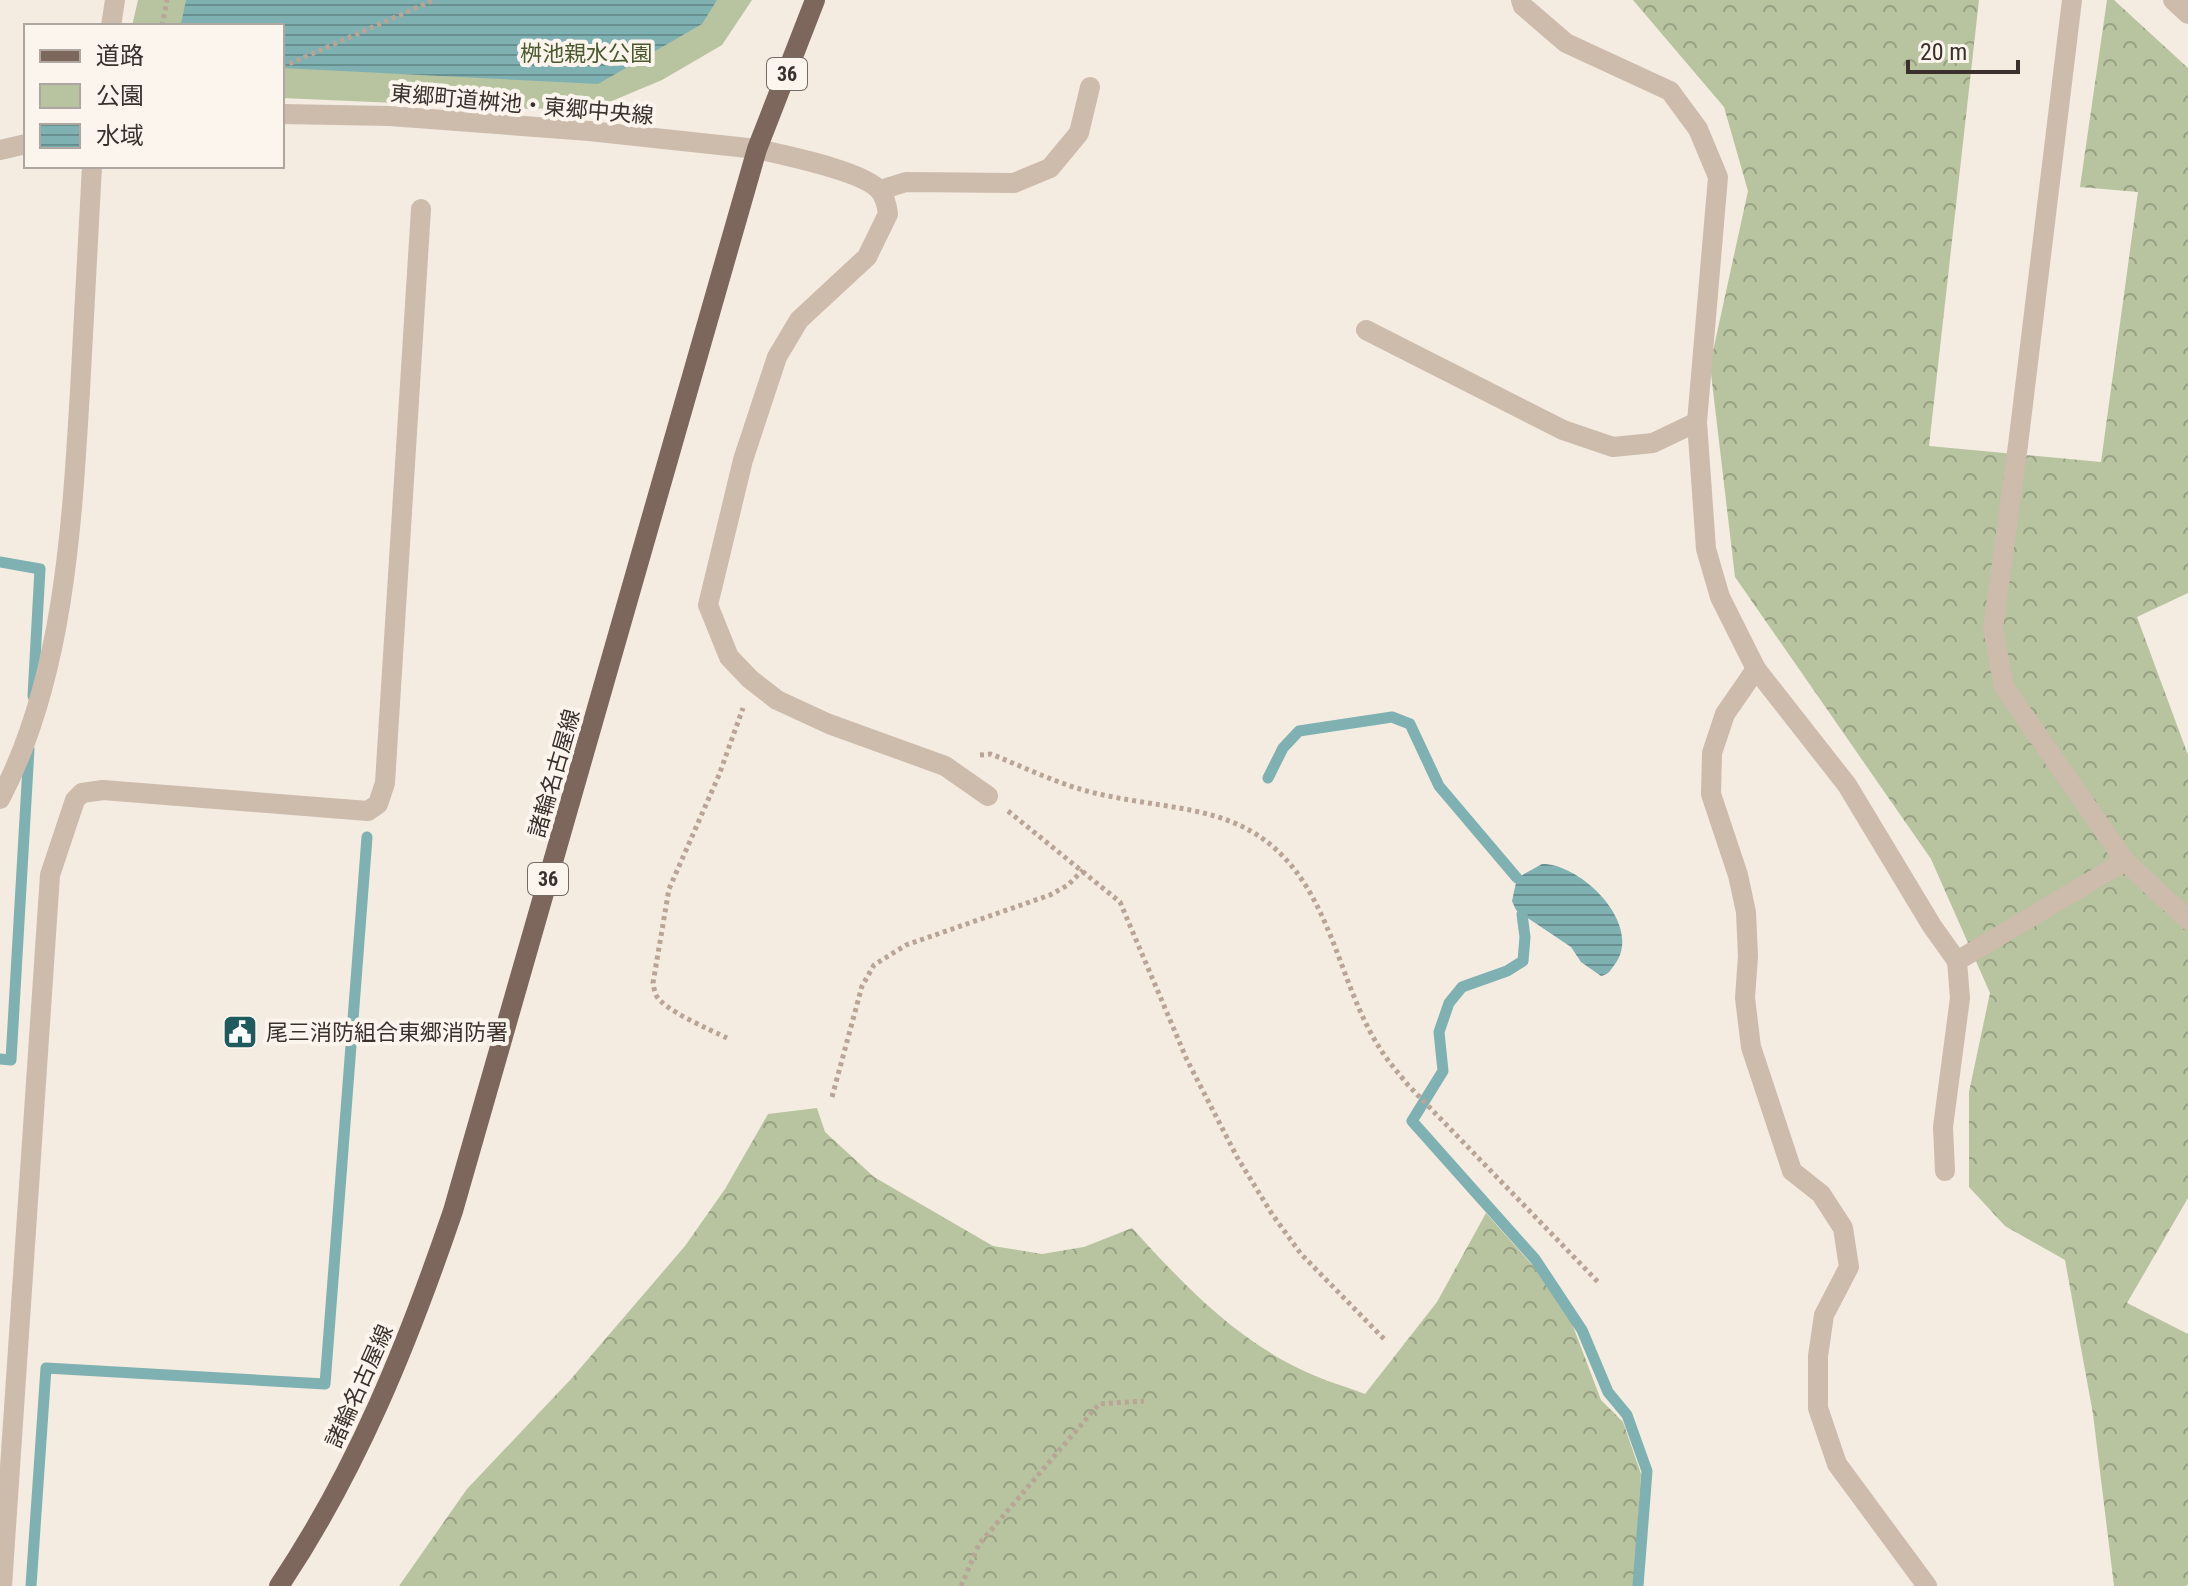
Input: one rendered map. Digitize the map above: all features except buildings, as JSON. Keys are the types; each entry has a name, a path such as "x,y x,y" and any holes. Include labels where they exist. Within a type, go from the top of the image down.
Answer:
{"main road":[{"name":"諸輪名古屋線","path":"279,1586 315,1532 390,1383 421,1306 453,1211 757,149 815,0"}],"street":[{"path":"111,24 115,0"},
{"path":"1521,0 1523,6 1566,43 1670,91 1698,129 1718,177 1697,422 1706,549 1720,597 1756,669 1847,785 1932,926 1957,961 1960,998 1943,1127 1945,1171"},
{"path":"2072,0 1993,628 2004,687 2125,861 2188,920"},
{"path":"2173,0 2188,14"},
{"path":"988,796 945,766 829,724 777,700 729,657 708,605 743,460 777,357 799,320 867,257 888,214 880,190 906,182 1014,183 1050,168 1079,133 1090,87"},
{"name":"東郷町道桝池・東郷中央線","path":"284,114 390,116 589,131 757,149 854,175 880,190"},
{"path":"0,150 24,144"},
{"path":"1,793 39,704 68,539 74,494 92,168"},
{"path":"2,1586 9,1353 50,875 75,800 82,793 103,790 368,811 378,804 385,783 421,209"},
{"path":"1366,330 1563,430 1613,447 1653,443 1697,422"},
{"path":"1756,669 1725,714 1712,753 1711,794 1738,875 1746,912 1748,956 1745,998 1751,1047 1792,1171 1821,1194 1843,1228 1849,1267 1824,1315 1818,1356 1818,1408 1837,1464 1927,1586"},
{"path":"1957,961 2125,861"}],"path":[{"path":"162,24 167,0"},
{"path":"284,66 434,0"},
{"path":"727,1038 663,1003 656,996 653,983 669,889 719,775 754,682"},
{"path":"945,766 969,756 991,754 1096,794 1215,814 1245,826 1275,848 1305,884 1326,923 1368,1025 1384,1055 1408,1085 1599,1283"},
{"path":"988,796 1120,902 1128,915 1159,999 1237,1157 1301,1254 1386,1341"},
{"path":"832,1097 862,986 874,965 906,945 1050,895 1068,885 1083,870"},
{"path":"961,1586 979,1544 1099,1404 1144,1401"}],"green space":[{"name":"桝池親水公園","path":"138,0 752,0 722,45 662,80 600,106 531,109 284,98 284,24 132,24"},
{"path":"1633,0 1979,0 1929,446 2101,462 2138,192 2080,187 2107,0 2114,0 2188,68 2188,593 2137,617 2188,755 2188,1198 2127,1303 2188,1334 2188,1585 2114,1586 2093,1414 2065,1260 2005,1226 1969,1187 1969,1092 1990,993 1931,859 1735,577 1710,365 1748,191 1724,107"},
{"path":"817,1108 825,1132 874,1177 993,1246 1042,1254 1084,1247 1132,1228 1210,1308 1254,1342 1310,1374 1365,1394 1437,1302 1486,1213 1534,1267 1571,1321 1601,1400 1623,1422 1641,1474 1634,1586 399,1586 467,1489 571,1379 685,1246 725,1189 768,1114"}],"water":[{"name":"桝池親水公園","path":"186,0 717,0 702,24 598,84 284,68 284,24 181,24"},
{"path":"1542,864 1557,866 1574,874 1604,899 1615,915 1621,931 1622,948 1615,964 1606,974 1601,976 1581,962 1571,947 1516,910 1512,901 1517,878"}],"waterway":[{"path":"0,562 40,569 33,696"},
{"path":"1268,778 1283,748 1299,731 1392,717 1410,724 1439,786 1517,878"},
{"path":"0,1059 11,1060 29,749"},
{"path":"31,1586 46,1368 325,1384 367,837"},
{"path":"1522,914 1525,937 1523,961 1507,971 1462,987 1449,1003 1439,1032 1443,1071 1412,1121 1535,1259 1582,1330 1608,1392 1627,1415 1647,1471 1638,1586"}],"place":[{"name":"尾三消防組合東郷消防署","path":"240,1032"}]}
